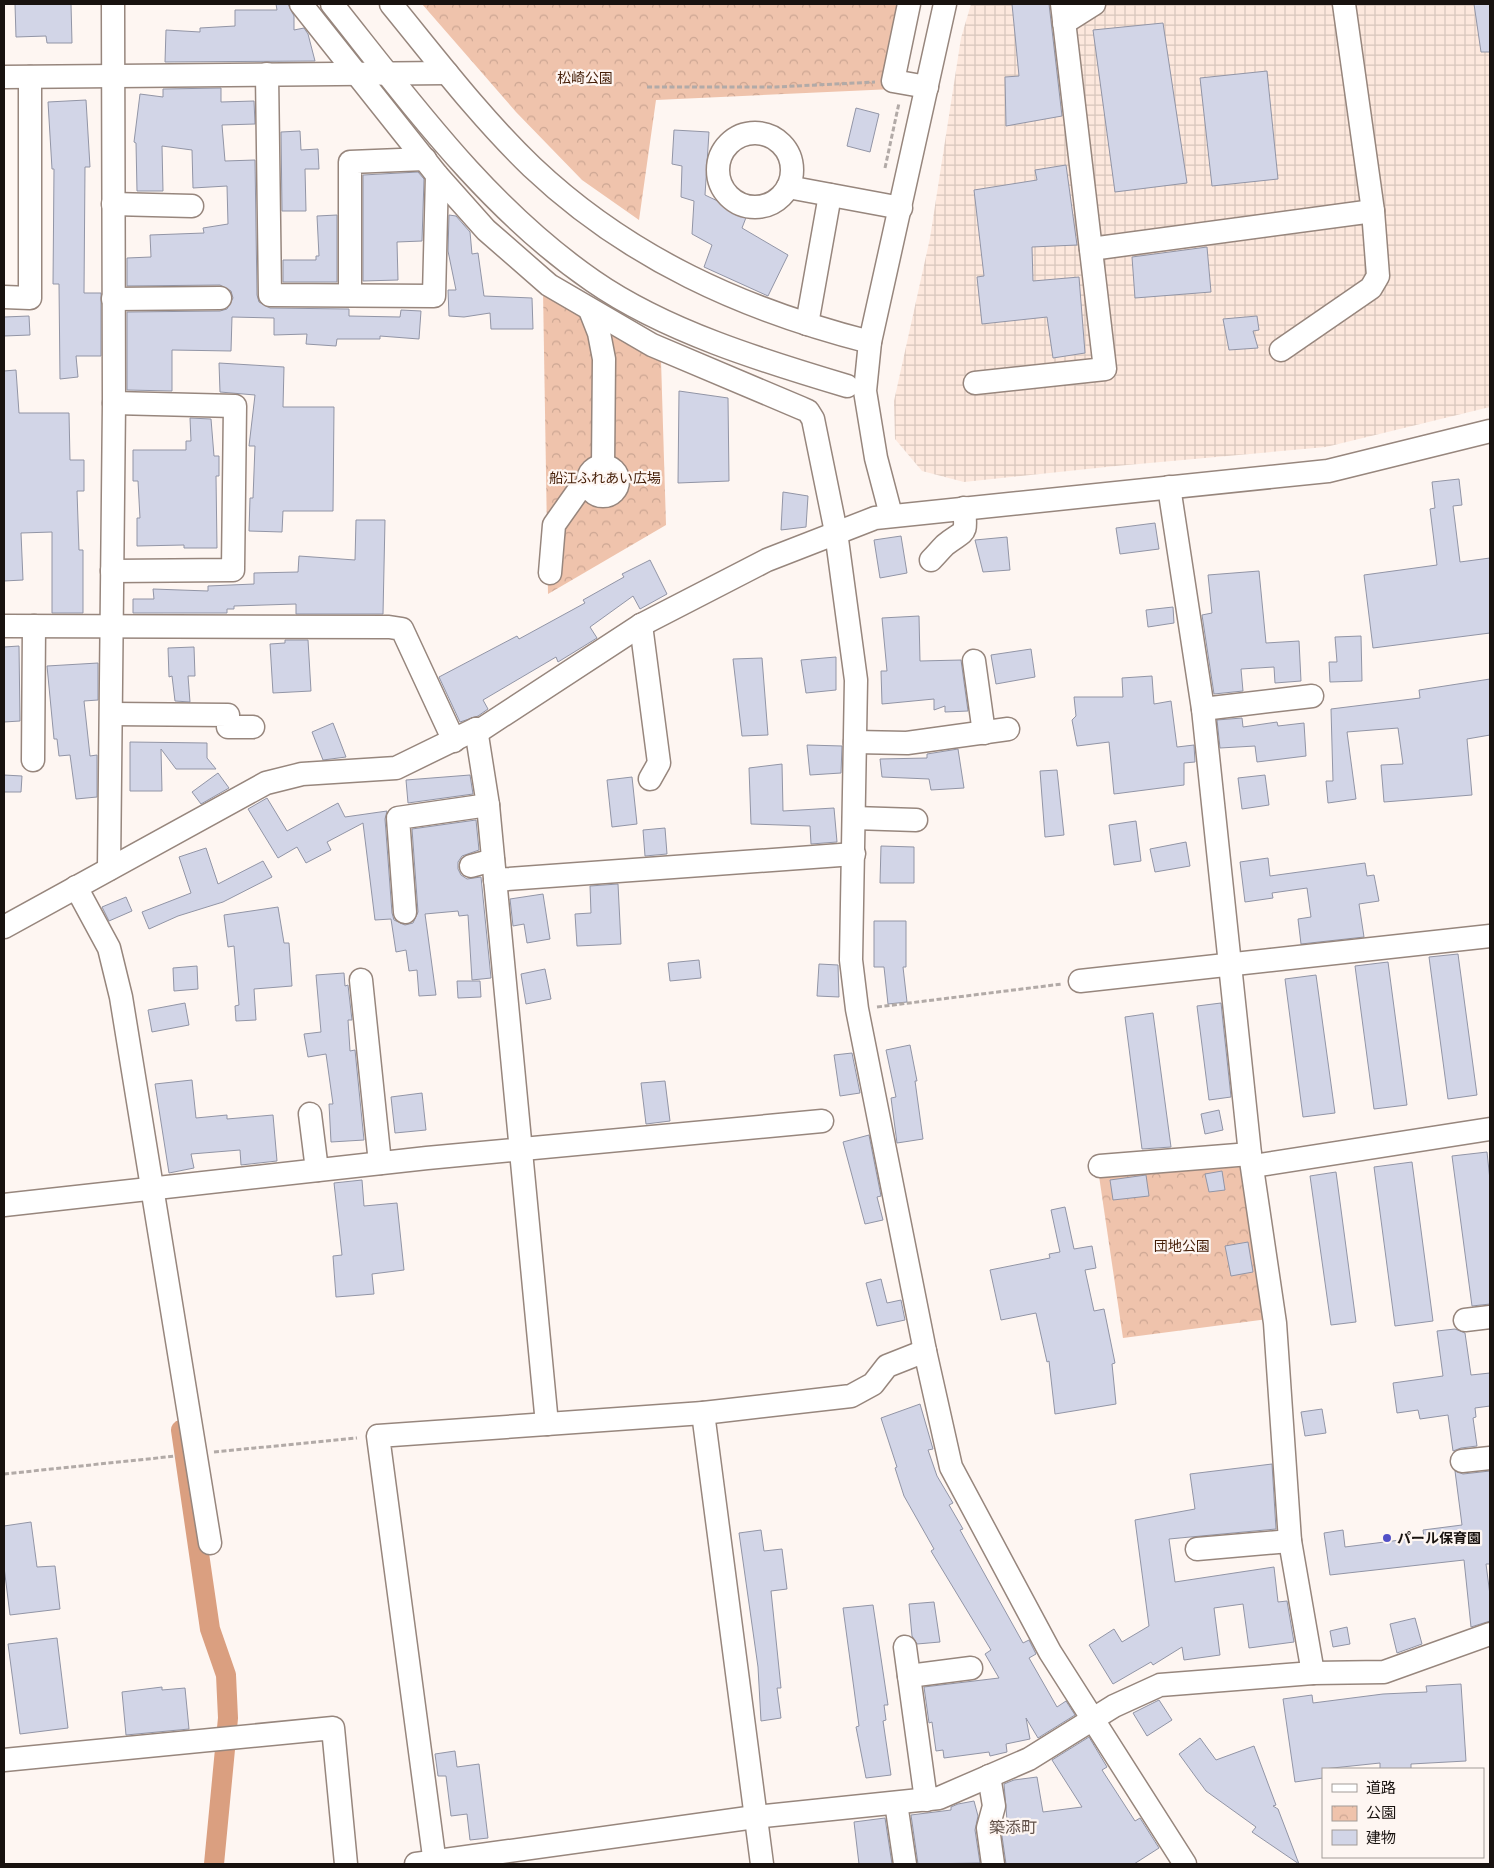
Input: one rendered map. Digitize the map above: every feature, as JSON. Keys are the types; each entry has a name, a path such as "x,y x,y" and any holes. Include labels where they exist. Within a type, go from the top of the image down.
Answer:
{"street":[{"path":"109,869 114,403 113,4"},
{"path":"301,4 431,167 486,230 549,285 652,345 808,411 813,419 836,532 856,680 851,960 858,1009 925,1351 951,1467 1050,1652 1094,1718 1185,1864"},
{"path":"332,4 418,113 476,178 539,240 594,281 658,318 741,353 847,386"},
{"path":"391,4 447,73 533,167 594,218 654,259 727,296 807,324 870,342"},
{"path":"909,4 893,81 927,88"},
{"path":"892,515 876,458 865,391 870,342 945,4"},
{"path":"975,383 1106,368 1063,13 1094,4"},
{"path":"1281,350 1371,288 1378,276 1373,211 1344,4"},
{"path":"4,77 447,73"},
{"path":"267,74 270,295 434,296 431,167"},
{"path":"4,297 30,298 30,77"},
{"path":"350,295 350,162 431,167"},
{"path":"788,187 901,208"},
{"path":"807,324 830,195"},
{"path":"113,204 192,206"},
{"path":"1091,249 1373,211"},
{"path":"114,299 220,298"},
{"path":"550,573 554,525 578,491 590,487 598,495 609,495 617,486 618,481 613,470 603,466 604,359 599,334 590,310"},
{"path":"604,359 629,332"},
{"path":"112,571 233,570 235,406 114,403"},
{"path":"4,927 266,783 302,774 396,768 476,729 482,729 641,625 767,560 836,532 892,515 1328,471 1490,430"},
{"path":"1169,487 1203,709 1252,1160 1275,1323 1290,1541 1313,1673"},
{"path":"931,560 946,545 963,534 965,528 964,508"},
{"path":"641,625 659,763 650,779"},
{"path":"4,626 389,627 402,629 454,741"},
{"path":"33,760 34,626"},
{"path":"974,661 984,733"},
{"path":"1203,709 1312,696"},
{"path":"112,714 228,715 228,727 253,727"},
{"path":"476,729 488,805 547,1424"},
{"path":"855,742 907,743 1008,729"},
{"path":"405,912 398,818 488,805"},
{"path":"854,818 916,820"},
{"path":"471,866 494,870 854,854"},
{"path":"76,887 109,948 121,997 210,1544"},
{"path":"1080,981 1490,936"},
{"path":"361,980 380,1163"},
{"path":"310,1114 317,1170"},
{"path":"4,1205 380,1163 822,1121"},
{"path":"1100,1166 1252,1160 1490,1129"},
{"path":"1465,1320 1490,1318"},
{"path":"925,1351 887,1366 872,1384 851,1396 704,1414 378,1436 428,1864 755,1817 939,1798 1029,1759 1114,1706 1160,1685 1313,1673 1384,1672 1490,1634"},
{"path":"704,1414 762,1864"},
{"path":"1462,1461 1490,1458"},
{"path":"1197,1550 1290,1541"},
{"path":"905,1647 926,1800"},
{"path":"910,1676 971,1668"},
{"path":"4,1760 333,1728 346,1864"},
{"path":"990,1776 994,1806 988,1828 993,1864"},
{"path":"896,1803 905,1864"}],"path":[{"path":"647,87 776,87 893,81"},
{"path":"858,1009 1080,981"}],"shaded area":[{"path":"971,4 1490,4 1490,407 1326,447 964,482 922,471 895,439 894,401 930,238 961,38"}],"green space":[{"name":"松崎公園","path":"422,4 907,4 893,89 656,100 639,220 582,180 516,112"},
{"name":"船江ふれあい広場","path":"543,290 661,360 666,525 548,594"},
{"name":"団地公園","path":"1242,1167 1268,1319 1123,1338 1099,1176"}],"building":[{"path":"15,4 71,4 72,43 47,43 46,36 16,37"},
{"path":"276,4 288,4 294,16 294,30 304,28 308,34 315,61 165,62 166,30 200,32 200,28 235,26 235,10 277,10"},
{"path":"1012,4 1049,4 1062,116 1006,126 1005,77 1019,76"},
{"path":"1474,4 1490,4 1490,52 1481,52"},
{"path":"1163,23 1187,183 1115,192 1093,30"},
{"path":"1267,71 1278,179 1212,186 1200,78"},
{"path":"221,88 221,102 254,101 255,124 222,125 225,161 255,160 257,295 259,302 270,308 349,309 349,316 400,317 401,310 421,311 419,339 380,336 380,339 337,339 336,346 306,344 307,334 274,335 274,318 232,317 231,351 172,350 172,391 127,390 127,312 220,311 227,309 233,298 231,291 220,285 127,286 127,258 151,257 150,235 204,233 203,228 228,224 227,186 193,188 192,150 162,146 163,191 137,191 136,143 134,142 140,94 163,97 163,89"},
{"path":"86,100 90,167 85,167 84,293 101,293 101,356 76,356 78,377 60,379 59,284 53,284 54,169 52,169 48,102"},
{"path":"856,108 879,114 870,152 847,146"},
{"path":"674,130 709,132 705,195 747,215 742,228 788,255 768,296 704,267 712,245 692,234 694,201 681,197 682,166 672,164"},
{"path":"300,131 301,150 318,149 319,169 305,169 306,211 282,211 281,132"},
{"path":"1066,165 1077,245 1032,247 1033,281 1079,277 1085,353 1053,358 1047,317 982,324 977,277 984,276 974,190 1037,180 1035,170"},
{"path":"418,172 424,179 422,241 397,242 398,280 363,281 363,175"},
{"path":"337,215 337,282 283,282 283,260 316,260 316,256 319,256 317,216"},
{"path":"449,215 456,216 470,232 472,254 478,253 484,296 532,298 533,329 491,329 490,313 464,317 449,316 448,290 456,290 448,251"},
{"path":"1207,247 1211,292 1135,298 1132,257"},
{"path":"29,316 30,335 4,336 4,317"},
{"path":"1257,316 1259,330 1253,331 1258,348 1229,350 1223,319"},
{"path":"219,363 284,367 283,407 334,407 333,511 283,511 282,532 249,531 250,498 253,498 255,446 249,446 255,395 220,392"},
{"path":"16,370 19,413 69,413 70,460 84,460 84,491 77,491 79,550 83,550 83,613 52,613 52,532 21,533 23,580 4,581 4,371"},
{"path":"679,391 728,398 729,481 678,483"},
{"path":"190,418 211,419 214,456 219,456 219,476 216,476 217,548 184,548 184,545 137,546 137,518 140,518 138,481 133,481 133,450 186,450 186,441 191,441"},
{"path":"1459,479 1462,505 1453,506 1460,562 1490,558 1490,633 1373,648 1364,575 1437,565 1430,509 1435,508 1432,482"},
{"path":"783,492 808,496 806,527 781,530"},
{"path":"356,520 385,520 383,614 296,614 296,604 234,606 234,609 227,609 227,613 133,613 133,599 154,599 153,589 208,591 208,586 254,584 254,573 298,572 299,556 355,560"},
{"path":"1155,523 1159,549 1120,554 1116,528"},
{"path":"901,536 907,573 880,578 874,540"},
{"path":"1007,537 1010,570 983,572 975,540"},
{"path":"650,560 667,594 640,609 633,596 590,627 597,638 558,662 556,657 483,700 488,709 478,716 460,722 439,677 517,636 519,639 585,603 583,600 624,577 622,574"},
{"path":"1259,571 1266,643 1299,641 1301,681 1275,683 1274,667 1241,669 1243,691 1214,694 1202,615 1212,613 1208,575"},
{"path":"1173,607 1174,623 1148,627 1146,610"},
{"path":"919,616 920,661 961,660 968,711 945,712 945,706 934,710 934,699 882,704 881,671 887,671 882,618"},
{"path":"1361,636 1362,681 1330,682 1329,662 1337,662 1335,637"},
{"path":"285,640 308,640 311,691 273,693 270,644 285,643"},
{"path":"19,646 20,721 4,722 4,647"},
{"path":"194,647 195,676 188,676 190,702 175,701 172,676 169,677 168,648"},
{"path":"1031,649 1035,677 996,684 991,655"},
{"path":"836,657 836,690 806,693 801,660"},
{"path":"762,658 768,735 742,736 733,659"},
{"path":"98,663 98,700 84,701 90,756 97,755 97,797 76,799 70,755 59,756 57,739 54,739 47,666"},
{"path":"1152,676 1154,704 1171,701 1177,747 1194,745 1195,762 1184,763 1184,785 1114,794 1109,742 1077,746 1072,720 1076,716 1074,697 1123,697 1122,678"},
{"path":"1490,679 1490,735 1467,739 1472,795 1384,802 1381,765 1403,764 1398,728 1347,732 1356,799 1328,803 1326,781 1333,781 1331,709 1420,698 1419,690"},
{"path":"1242,718 1243,727 1277,722 1278,726 1304,723 1306,756 1257,762 1255,746 1220,748 1217,720"},
{"path":"333,723 346,757 323,760 312,732"},
{"path":"130,742 207,743 207,758 216,769 176,769 161,749 162,791 130,791"},
{"path":"807,745 842,746 841,773 810,775"},
{"path":"958,749 964,788 931,790 929,779 882,777 880,759 927,758 927,754"},
{"path":"782,764 783,811 834,808 837,842 811,844 810,826 751,824 749,768"},
{"path":"1057,770 1064,835 1045,837 1040,771"},
{"path":"218,773 229,788 201,804 192,792"},
{"path":"4,775 22,776 21,792 4,792"},
{"path":"470,775 473,794 408,803 406,780"},
{"path":"1265,775 1269,805 1242,809 1238,778"},
{"path":"632,777 637,824 612,827 607,780"},
{"path":"267,798 287,831 338,803 345,817 387,811 385,819 392,913 394,920 405,925 413,923 418,912 412,829 476,820 479,850 462,856 458,862 458,869 461,875 467,879 481,877 491,978 472,980 468,915 459,916 458,911 425,914 436,995 419,996 417,970 409,971 406,950 396,952 391,919 375,920 363,823 327,842 331,850 306,863 297,847 278,858 248,809"},
{"path":"1136,821 1141,861 1114,865 1109,825"},
{"path":"665,828 667,854 645,856 643,830"},
{"path":"1186,842 1190,866 1155,872 1150,849"},
{"path":"881,846 914,847 914,883 880,883"},
{"path":"206,848 218,884 263,861 272,877 223,902 178,916 149,929 142,912 191,893 179,857"},
{"path":"1268,858 1270,876 1365,863 1367,876 1374,875 1379,901 1359,904 1364,937 1301,944 1298,919 1311,917 1307,888 1272,893 1273,898 1245,902 1240,862"},
{"path":"618,884 621,944 577,946 575,914 591,913 590,886"},
{"path":"543,894 550,939 527,943 524,924 513,926 510,899"},
{"path":"126,897 132,911 109,921 102,907"},
{"path":"278,907 284,943 289,943 292,986 254,989 256,1020 236,1021 235,1006 239,1005 234,946 228,947 224,915"},
{"path":"874,921 906,921 906,967 903,967 907,1002 888,1004 884,967 874,967"},
{"path":"1458,954 1477,1095 1448,1099 1429,957"},
{"path":"699,960 701,978 670,981 668,963"},
{"path":"1388,962 1407,1105 1374,1109 1355,966"},
{"path":"819,964 838,965 839,997 817,996"},
{"path":"197,966 198,989 174,991 173,968"},
{"path":"545,969 551,999 526,1004 521,974"},
{"path":"344,973 345,986 348,985 352,1020 348,1020 350,1051 355,1050 364,1140 331,1142 329,1104 333,1104 326,1054 308,1057 304,1034 321,1032 316,975"},
{"path":"1316,975 1335,1113 1303,1117 1285,979"},
{"path":"457,981 480,981 481,997 458,998"},
{"path":"185,1003 189,1025 152,1032 148,1010"},
{"path":"1221,1003 1231,1097 1209,1100 1197,1006"},
{"path":"1153,1013 1171,1147 1142,1149 1125,1017"},
{"path":"910,1045 917,1081 915,1081 923,1139 897,1143 891,1098 896,1097 886,1050"},
{"path":"852,1053 860,1093 840,1096 834,1055"},
{"path":"192,1080 196,1118 227,1115 227,1119 273,1115 277,1161 241,1165 240,1150 191,1154 194,1168 169,1173 155,1084"},
{"path":"665,1081 670,1121 646,1124 641,1083"},
{"path":"422,1093 426,1130 395,1133 391,1097"},
{"path":"1219,1110 1223,1130 1205,1134 1201,1114"},
{"path":"869,1135 881,1196 877,1197 883,1220 865,1224 843,1142"},
{"path":"1487,1152 1490,1180 1490,1304 1472,1306 1452,1156"},
{"path":"1412,1162 1433,1321 1395,1326 1374,1167"},
{"path":"1222,1171 1225,1190 1209,1192 1205,1174"},
{"path":"1336,1172 1356,1322 1331,1325 1310,1176"},
{"path":"1146,1175 1149,1196 1113,1200 1110,1180"},
{"path":"362,1180 364,1206 397,1203 404,1270 372,1274 374,1294 336,1297 333,1256 342,1255 334,1183"},
{"path":"1065,1207 1074,1249 1092,1246 1096,1268 1085,1270 1094,1311 1104,1309 1115,1363 1112,1364 1116,1404 1055,1414 1049,1361 1047,1362 1036,1313 1001,1320 990,1270 1050,1258 1049,1254 1060,1252 1051,1210"},
{"path":"1248,1242 1253,1272 1231,1276 1225,1246"},
{"path":"881,1279 887,1303 901,1300 905,1320 877,1326 866,1283"},
{"path":"1455,1329 1465,1333 1471,1375 1490,1373 1490,1406 1475,1408 1476,1417 1473,1418 1477,1446 1453,1451 1448,1415 1420,1419 1418,1410 1397,1413 1393,1383 1443,1376 1437,1331"},
{"path":"920,1404 933,1449 928,1450 937,1476 953,1503 949,1505 963,1529 960,1530 1023,1643 1029,1640 1036,1654 1029,1658 1057,1707 1066,1701 1075,1715 1038,1738 1026,1718 1030,1739 1006,1744 1007,1752 990,1756 989,1752 944,1758 943,1750 936,1751 932,1722 929,1723 924,1687 999,1678 985,1654 991,1650 931,1551 934,1549 904,1496 895,1468 897,1467 881,1418"},
{"path":"1322,1409 1326,1433 1305,1436 1301,1412"},
{"path":"1272,1464 1276,1529 1169,1539 1175,1582 1274,1567 1278,1602 1287,1601 1294,1642 1249,1648 1243,1604 1214,1608 1220,1655 1184,1660 1182,1647 1153,1665 1151,1662 1113,1684 1089,1645 1114,1629 1122,1642 1149,1626 1135,1520 1195,1509 1190,1474"},
{"path":"1455,1471 1463,1474 1490,1471 1490,1564 1486,1564 1490,1595 1490,1621 1471,1627 1464,1560 1330,1575 1324,1533 1343,1530 1345,1547 1424,1537 1423,1530 1462,1525"},
{"path":"31,1522 37,1567 55,1566 60,1609 10,1615 4,1567 4,1526"},
{"path":"761,1530 764,1551 782,1549 787,1589 771,1591 781,1688 777,1688 781,1718 761,1721 758,1667 739,1533"},
{"path":"934,1602 940,1642 917,1644 912,1636 909,1604"},
{"path":"873,1605 888,1705 884,1705 886,1720 883,1721 891,1775 866,1778 856,1727 859,1726 843,1608"},
{"path":"1415,1618 1422,1644 1397,1653 1390,1624"},
{"path":"1347,1627 1350,1644 1333,1647 1330,1631"},
{"path":"57,1638 68,1728 20,1734 8,1644"},
{"path":"1461,1684 1466,1761 1411,1764 1411,1768 1380,1768 1380,1763 1322,1768 1322,1778 1295,1782 1283,1699 1312,1695 1313,1703 1383,1694 1427,1692 1426,1686"},
{"path":"162,1687 162,1690 185,1688 189,1729 126,1735 122,1692"},
{"path":"1159,1700 1172,1720 1147,1736 1133,1713"},
{"path":"1089,1737 1107,1767 1102,1770 1135,1821 1140,1818 1159,1848 1134,1864 1006,1864 1001,1829 1004,1820 1007,1820 1004,1784 1014,1780 1037,1777 1043,1812 1082,1807 1052,1760"},
{"path":"1200,1738 1216,1760 1254,1746 1276,1805 1273,1806 1278,1809 1299,1864 1252,1832 1256,1827 1206,1791 1179,1754"},
{"path":"455,1751 457,1767 479,1764 488,1838 470,1840 467,1814 451,1816 446,1776 438,1776 435,1754"},
{"path":"974,1801 978,1816 975,1830 980,1863 918,1864 911,1815 951,1810 951,1807 958,1804"},
{"path":"885,1818 892,1864 859,1864 854,1822"}],"waterway":[{"path":"181,1430 210,1629 226,1675 228,1718 214,1864"}],"place":[{"name":"パール保育園","path":"1387,1538"}],"district":[{"name":"築添町","path":"1013,1827"}]}
